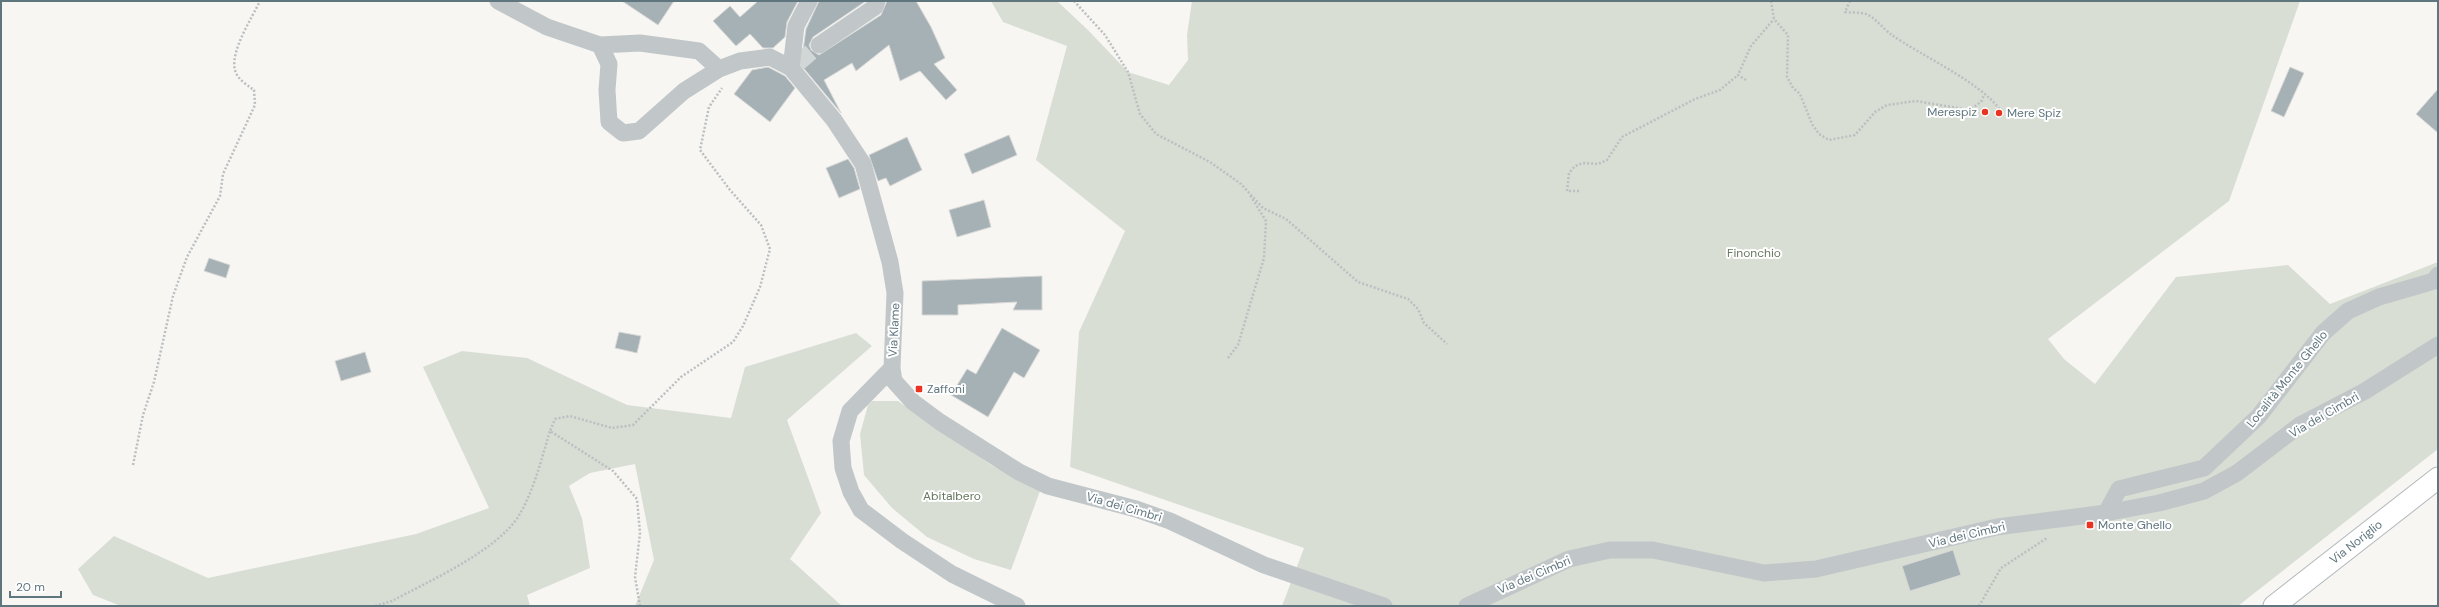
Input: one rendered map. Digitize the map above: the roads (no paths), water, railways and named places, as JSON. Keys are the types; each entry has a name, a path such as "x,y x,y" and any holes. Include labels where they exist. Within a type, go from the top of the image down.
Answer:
{"main road":[{"name":"Via Noriglio","path":"2274,606 2438,478"}],"street":[{"path":"498,1 547,27 600,45 640,43 699,52 719,69"},
{"path":"600,45 609,64 606,90 609,122 623,133 639,131 684,90 719,69 740,61 770,57 795,66 796,26 809,1"},
{"path":"819,45 875,7 877,1"},
{"name":"Via Klame","path":"795,66 834,120 863,164 890,262 896,293 892,368 850,411 841,441 843,468 851,492 862,510 884,529 952,574 1017,606"},
{"name":"Località Monte Ghello","path":"2106,513 2119,489 2204,468 2259,416 2323,333 2348,311 2379,297 2434,281 2438,275"},
{"name":"Via dei Cimbri","path":"1467,606 1569,559 1610,550 1654,550 1764,573 1816,569 1997,527 2106,513 2158,503 2204,491 2237,473 2300,425 2365,392 2438,345"},
{"name":"Via dei Cimbri","path":"892,368 894,380 913,402 940,422 1019,472 1048,486 1136,509 1170,520 1264,565 1384,606"}],"tunnel":[{"path":"798,63 819,45"}],"place":[{"name":"Merespiz","path":"1985,112"},
{"name":"Mere Spiz","path":"1999,113"},
{"name":"Zaffoni","path":"919,389"},
{"name":"Monte Ghello","path":"2090,525"}],"park label":[{"name":"Finonchio","path":"1754,253"},
{"name":"Abitalbero","path":"952,496"}]}
